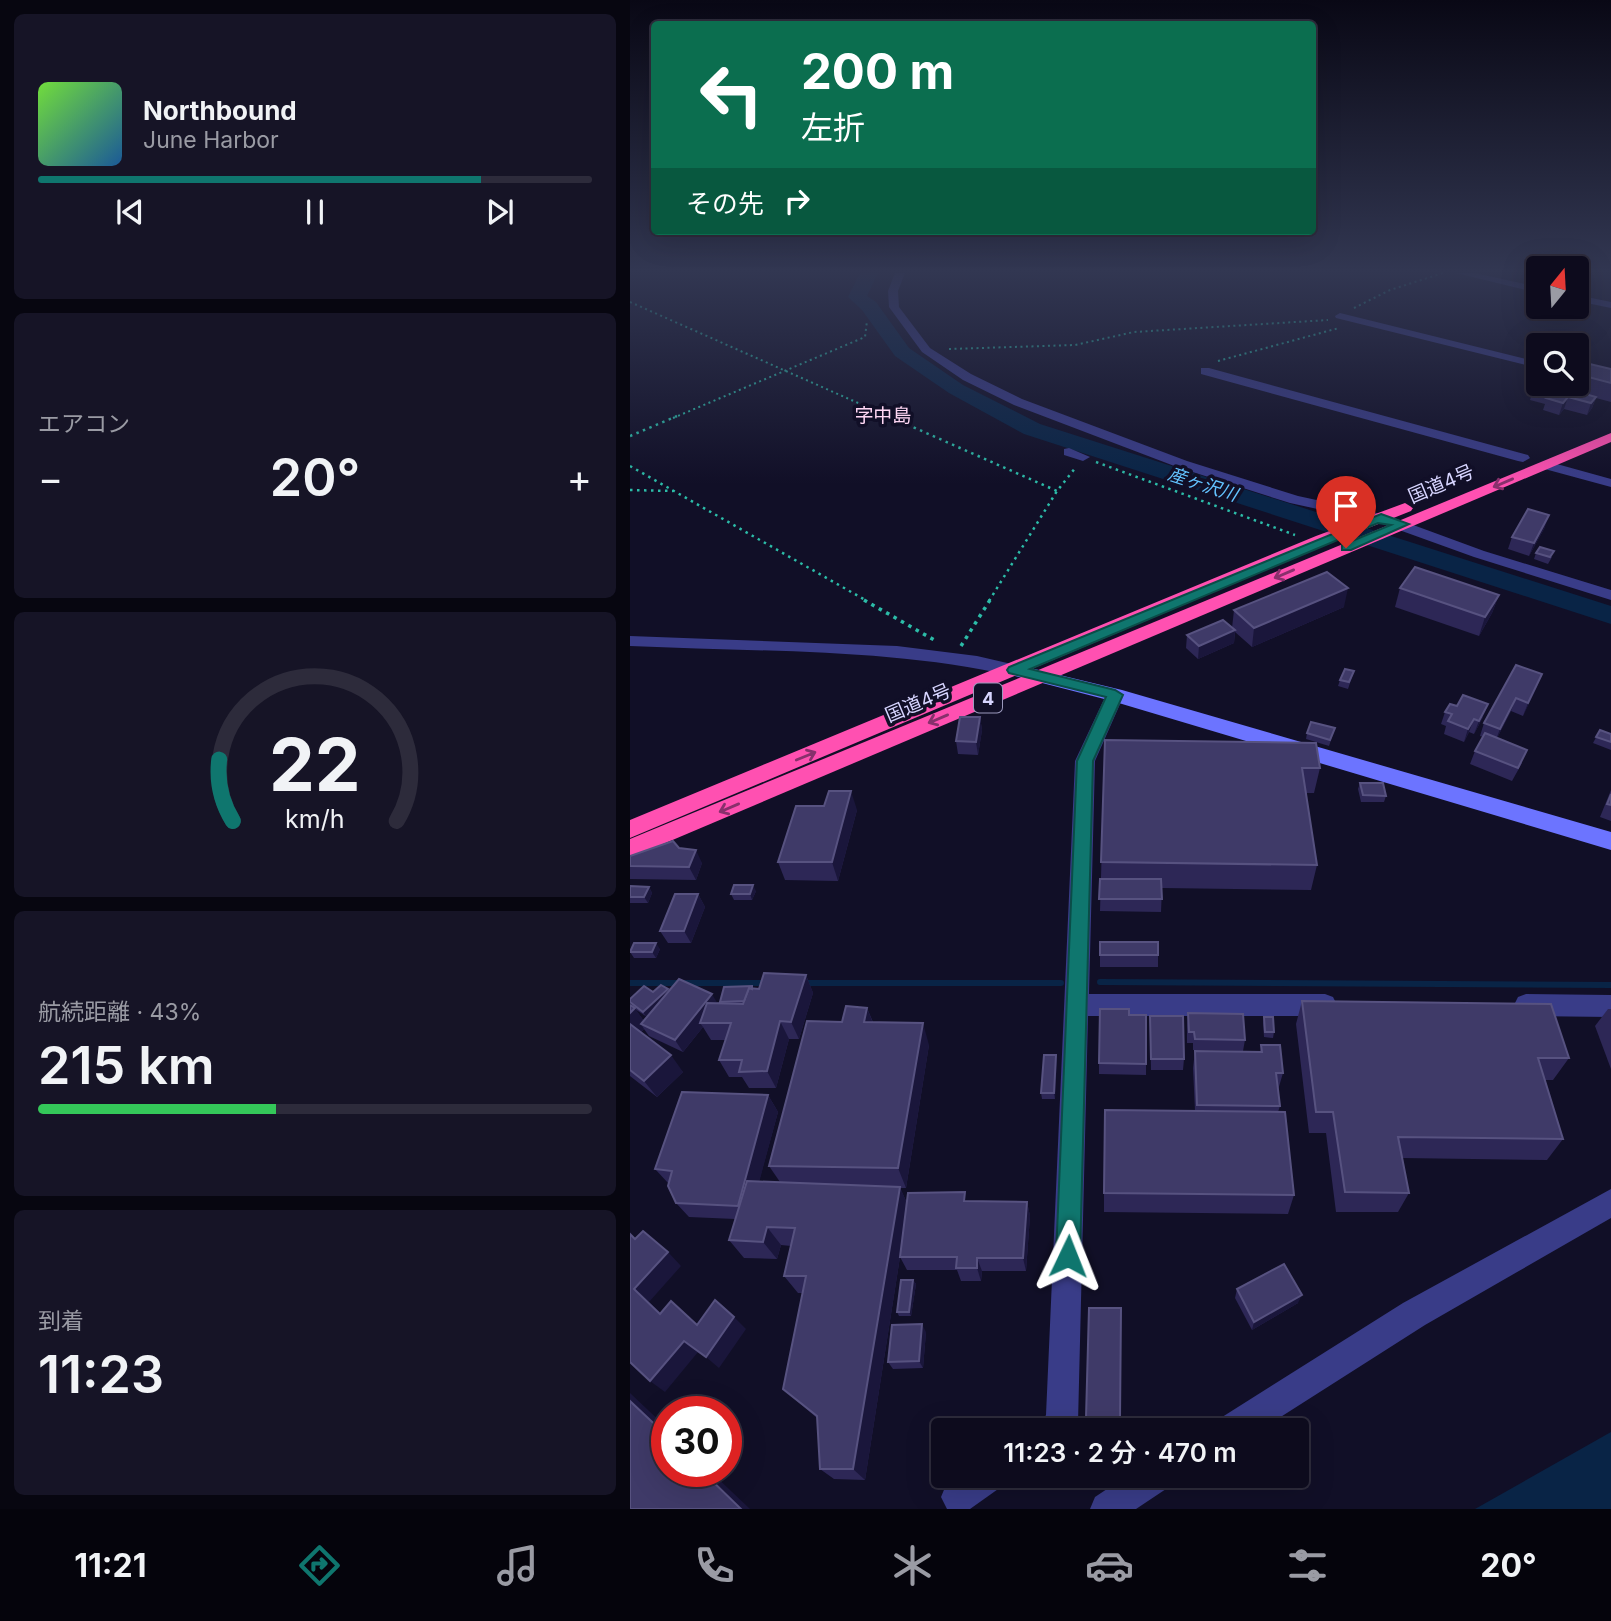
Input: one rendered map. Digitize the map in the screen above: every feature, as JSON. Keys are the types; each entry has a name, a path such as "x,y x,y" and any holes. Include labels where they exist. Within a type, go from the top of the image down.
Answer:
{"highway":[{"name":"国道4号","path":"630,849 1346,548 1388,523 1523,458 1611,423"},
{"name":"国道4号","path":"630,829 1317,542 1388,523 1546,465 1611,437"}],"street":[{"path":"921,343 926,350 985,387 1077,427 1280,496 1388,523 1611,595"},
{"path":"1449,343 1526,362"},
{"path":"1209,367 1523,458"},
{"path":"1069,452 1083,457"},
{"path":"1546,465 1611,483"},
{"path":"630,641 897,652 954,658 1014,670 1115,695 1611,841"},
{"path":"1062,1418 1085,761 1115,695"},
{"path":"1077,1005 1354,1004"},
{"path":"1503,1005 1611,1006"},
{"path":"1249,1418 1414,1314 1611,1203"},
{"path":"958,1497 971,1488"},
{"path":"1107,1509 1138,1488"}],"path":[{"path":"724,343 1057,491"},
{"path":"630,436 849,343"},
{"path":"926,350 1081,343"},
{"path":"1209,367 1241,353 1278,343"},
{"path":"630,466 945,646 954,658 1057,491 1083,457 1317,542"},
{"path":"630,491 675,491"}],"water":[{"path":"1611,1432 1611,1509 1475,1509"}],"building":[{"path":"1589,364 1611,369 1611,383 1589,377"},
{"path":"1589,395 1596,397 1591,403 1568,397 1563,403 1546,398"},
{"path":"1528,509 1549,515 1534,543 1512,537"},
{"path":"1540,547 1554,551 1550,557 1536,553"},
{"path":"1415,567 1499,595 1485,617 1400,588"},
{"path":"1327,572 1348,588 1254,628 1234,610"},
{"path":"1223,620 1235,630 1199,646 1187,635"},
{"path":"1516,665 1542,674 1528,703 1516,698 1500,729 1484,723"},
{"path":"1345,669 1354,671 1349,682 1340,680"},
{"path":"1463,695 1488,704 1479,721 1474,719 1468,729 1448,721 1452,714 1445,712 1450,704 1457,706"},
{"path":"960,717 980,717 976,742 956,741"},
{"path":"1311,722 1335,728 1330,740 1307,733"},
{"path":"1600,730 1611,734 1611,742 1596,737"},
{"path":"1485,733 1527,750 1518,768 1475,751"},
{"path":"1105,740 1316,743 1320,768 1302,768 1317,865 1101,862"},
{"path":"1360,783 1383,783 1386,796 1363,795"},
{"path":"829,791 851,791 832,862 778,862 796,806 824,806"},
{"path":"673,841 679,848 696,850 689,867 630,866 630,856"},
{"path":"1100,879 1161,879 1162,899 1099,899"},
{"path":"734,885 753,885 750,894 731,894"},
{"path":"630,886 649,887 644,897 630,897"},
{"path":"675,894 698,894 684,931 660,931"},
{"path":"1100,942 1158,942 1158,955 1100,955"},
{"path":"634,943 656,943 652,952 630,952"},
{"path":"764,973 806,975 791,1022 780,1021 767,1071 739,1072 742,1060 719,1060 731,1023 700,1023 707,1003 743,1004 749,988 759,989"},
{"path":"679,979 712,994 675,1040 641,1024"},
{"path":"661,985 668,989 643,1012 630,1002 644,986 653,992"},
{"path":"752,986 744,1001 720,1002 724,987"},
{"path":"1302,1001 1551,1004 1569,1058 1538,1058 1563,1139 1398,1137 1409,1193 1345,1192 1333,1112 1316,1112"},
{"path":"846,1006 867,1008 864,1022 923,1023 898,1168 769,1166 807,1021 842,1022"},
{"path":"1100,1009 1129,1009 1129,1015 1146,1015 1146,1064 1099,1063"},
{"path":"1188,1013 1243,1014 1245,1040 1195,1039 1194,1032 1189,1032"},
{"path":"1150,1016 1183,1016 1184,1059 1151,1059"},
{"path":"1264,1017 1273,1017 1274,1032 1265,1032"},
{"path":"630,1024 671,1055 644,1081 630,1070"},
{"path":"1261,1045 1280,1045 1283,1073 1276,1073 1280,1106 1197,1105 1195,1051 1262,1052"},
{"path":"1044,1055 1056,1055 1054,1093 1041,1093"},
{"path":"682,1092 768,1095 738,1206 676,1203 668,1186 672,1171 655,1169"},
{"path":"1105,1110 1285,1112 1294,1195 1104,1193"},
{"path":"747,1181 900,1187 853,1469 820,1469 817,1416 783,1389 806,1276 784,1276 795,1228 767,1227 763,1242 729,1240"},
{"path":"965,1192 964,1201 1027,1202 1023,1258 977,1258 977,1268 956,1268 957,1257 900,1257 908,1193"},
{"path":"643,1231 668,1252 634,1289 660,1314 671,1301 697,1325 715,1300 734,1317 706,1357 684,1341 650,1381 630,1362 630,1234 635,1239"},
{"path":"1284,1264 1302,1295 1254,1322 1237,1289"},
{"path":"901,1280 913,1280 909,1312 897,1312"},
{"path":"1089,1308 1121,1308 1120,1418 1086,1418"},
{"path":"922,1324 919,1361 888,1362 892,1325"},
{"path":"630,1401 651,1421 651,1487 718,1487 741,1509 630,1509"}],"waterway":[{"name":"産ヶ沢川","path":"896,343 902,352 956,389 1032,429 1611,615"},
{"path":"1100,982 1611,985"},
{"path":"630,983 767,983"},
{"path":"805,983 1061,983"}],"district":[{"name":"字中島","path":"883,415"}],"route":[{"path":"1068,1256 1085,761 1115,695 1014,670 1374,520 1381,518 1402,524 1346,548"}]}
